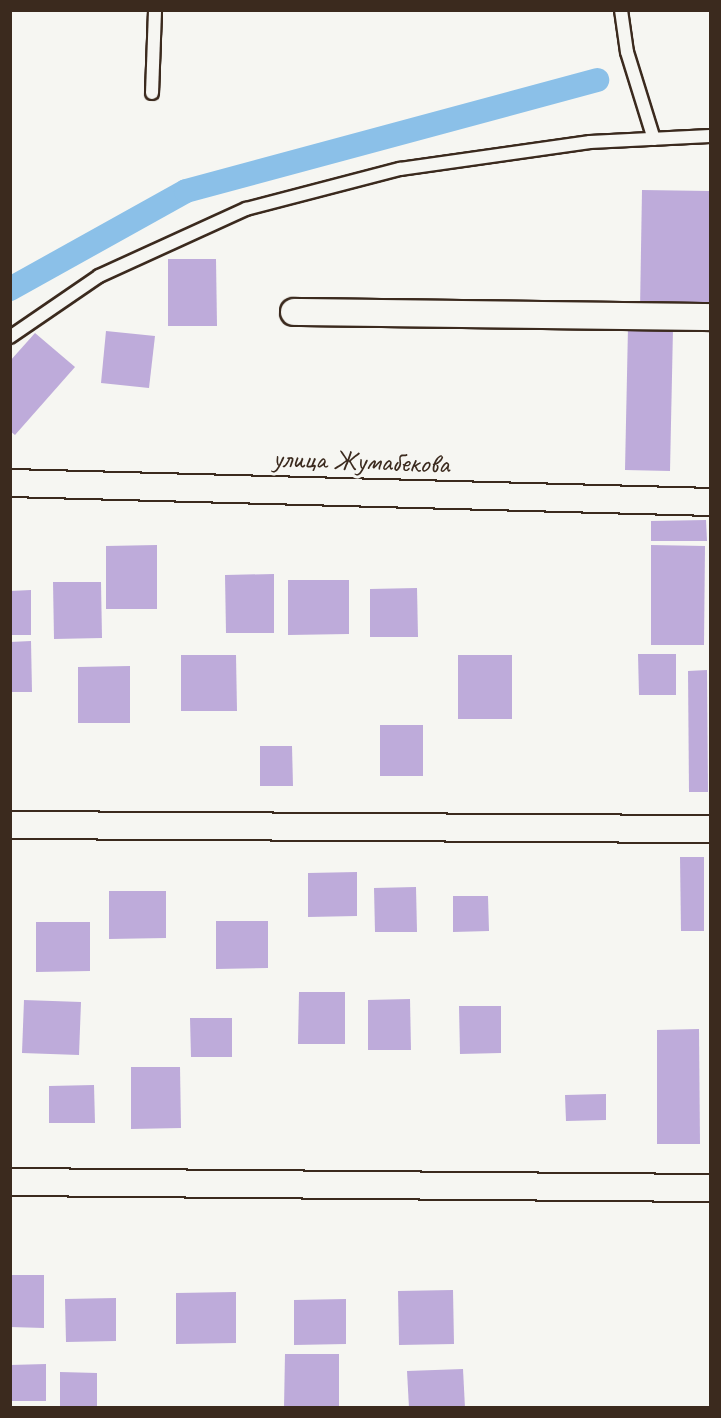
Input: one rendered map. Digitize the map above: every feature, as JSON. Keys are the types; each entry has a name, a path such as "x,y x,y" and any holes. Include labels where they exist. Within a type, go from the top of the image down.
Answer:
{"street":[{"path":"294,312 711,317"},
{"name":"улица Жумабекова","path":"10,483 711,502"},
{"path":"10,825 711,829"},
{"path":"10,1182 711,1188"}],"lane":[{"path":"152,93 155,10"},
{"path":"621,10 627,52 654,139"},
{"path":"10,337 99,276 246,209 400,170 590,141 711,136"}],"building":[{"path":"642,190 710,191 710,311 640,310"},
{"path":"168,259 216,259 217,326 168,326"},
{"path":"628,327 673,328 670,471 625,470"},
{"path":"106,331 155,336 149,388 101,383"},
{"path":"35,333 75,367 15,435 10,431 10,361"},
{"path":"706,520 707,541 651,541 651,521"},
{"path":"157,545 157,609 106,609 106,546"},
{"path":"651,545 705,546 704,645 651,645"},
{"path":"274,574 274,633 226,633 225,575"},
{"path":"288,580 349,580 349,634 288,635"},
{"path":"53,582 101,582 102,638 54,639"},
{"path":"417,588 418,637 370,637 370,589"},
{"path":"31,590 31,635 10,635 10,591"},
{"path":"31,641 32,692 10,692 10,642"},
{"path":"638,654 676,654 676,695 639,695"},
{"path":"181,655 236,655 237,711 181,711"},
{"path":"458,655 512,655 512,719 458,719"},
{"path":"130,666 130,723 78,723 78,667"},
{"path":"707,670 708,792 689,792 688,671"},
{"path":"380,725 423,725 423,776 380,776"},
{"path":"260,746 292,746 293,786 260,786"},
{"path":"680,857 704,857 704,931 681,931"},
{"path":"357,872 357,916 308,917 308,873"},
{"path":"416,887 417,932 375,932 374,888"},
{"path":"109,891 166,891 166,938 109,939"},
{"path":"453,896 488,896 489,931 453,932"},
{"path":"216,921 268,921 268,968 216,969"},
{"path":"36,922 90,922 90,971 36,972"},
{"path":"299,992 345,992 345,1044 298,1044"},
{"path":"410,999 411,1050 368,1050 368,1000"},
{"path":"24,1000 81,1002 79,1055 22,1053"},
{"path":"459,1006 501,1006 501,1053 460,1054"},
{"path":"190,1018 232,1018 232,1057 191,1057"},
{"path":"699,1029 700,1144 657,1144 657,1030"},
{"path":"131,1067 180,1067 181,1128 131,1129"},
{"path":"94,1085 95,1123 49,1123 49,1086"},
{"path":"606,1094 606,1120 566,1121 565,1095"},
{"path":"10,1275 44,1275 44,1328 10,1327"},
{"path":"453,1290 454,1344 399,1345 398,1291"},
{"path":"236,1292 236,1343 176,1344 176,1293"},
{"path":"116,1298 116,1341 66,1342 65,1299"},
{"path":"346,1299 346,1344 294,1345 294,1300"},
{"path":"285,1354 339,1354 339,1408 284,1408"},
{"path":"46,1364 46,1401 10,1401 10,1365"},
{"path":"463,1369 465,1408 409,1408 407,1371"},
{"path":"60,1372 97,1373 97,1408 60,1408"}],"waterway":[{"path":"10,289 186,191 597,80"}]}
